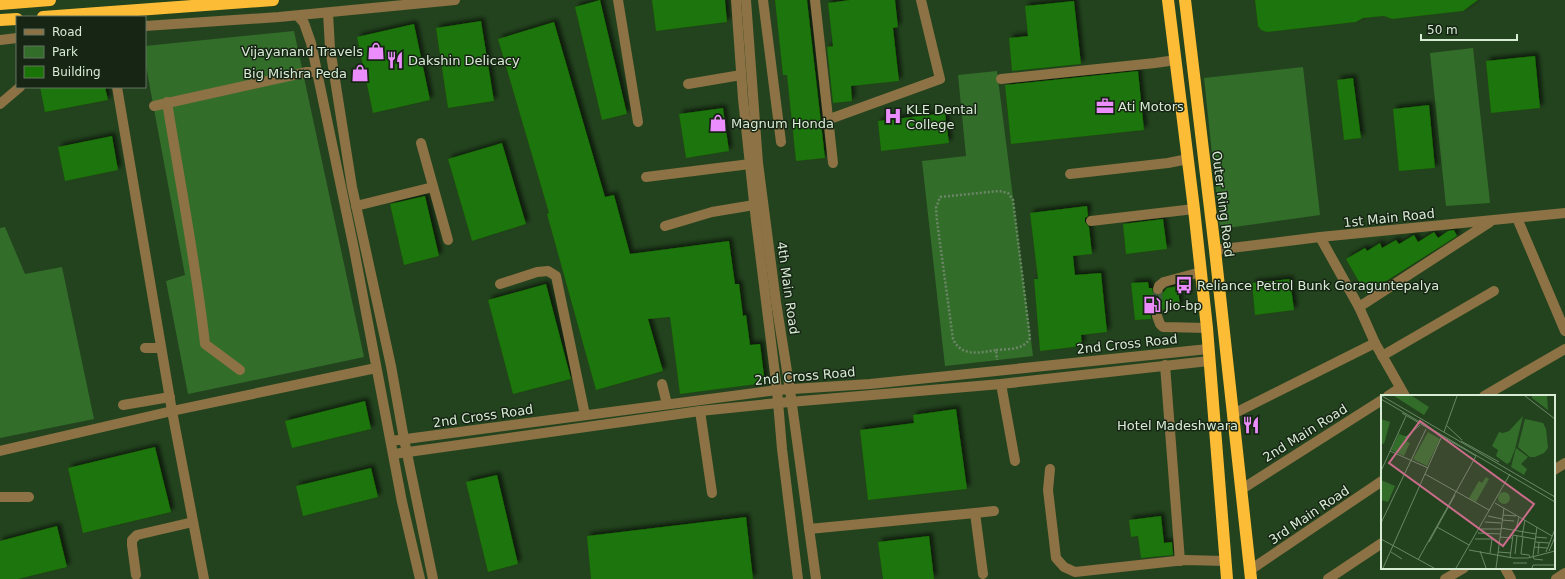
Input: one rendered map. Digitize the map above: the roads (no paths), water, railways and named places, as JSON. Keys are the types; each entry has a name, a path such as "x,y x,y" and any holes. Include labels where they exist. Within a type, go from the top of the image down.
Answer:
{"highway":[{"path":"0,4 50,0"},
{"path":"57,16 273,0"},
{"path":"1168,0 1207,328 1227,579"},
{"name":"Outer Ring Road","path":"1185,0 1215,250 1251,574"},
{"path":"0,20 16,19"}],"street":[{"path":"146,26 298,16 456,0"},
{"path":"618,0 638,122"},
{"path":"736,0 741,75 754,205 777,390 798,579"},
{"name":"4th Main Road","path":"746,0 758,163 776,302 790,390 816,579"},
{"path":"763,0 781,142"},
{"path":"815,0 827,120 833,163"},
{"path":"827,120 940,79 921,0"},
{"path":"328,12 330,48 356,206 391,366 404,439 433,579"},
{"path":"298,16 304,23 311,43 354,249 402,502 420,579"},
{"path":"0,40 16,38"},
{"path":"1001,78 1176,60"},
{"path":"154,106 308,72 317,72"},
{"path":"688,84 741,75"},
{"path":"0,104 19,88"},
{"path":"117,88 172,411 204,579"},
{"path":"167,102 198,285 205,344 240,370"},
{"path":"421,143 448,240"},
{"path":"1070,174 1168,163 1188,159"},
{"path":"646,177 750,164"},
{"path":"356,206 433,187"},
{"path":"665,226 712,212 754,205"},
{"path":"1091,220 1194,209"},
{"name":"1st Main Road","path":"1215,250 1320,237 1565,213"},
{"path":"1517,218 1565,331"},
{"path":"1359,307 1491,221"},
{"path":"1320,237 1359,307 1375,343 1403,392 1392,395"},
{"path":"500,284 537,272 548,271 556,276 585,415"},
{"path":"1158,289 1164,282 1201,272"},
{"path":"1382,356 1494,291"},
{"path":"1157,316 1163,327 1207,328"},
{"path":"1233,414 1375,343"},
{"path":"145,348 161,348"},
{"path":"1486,395 1565,349"},
{"name":"2nd Cross Road","path":"391,441 777,390 870,384 999,370 1209,355"},
{"name":"2nd Cross Road","path":"394,454 778,402 1001,384 1165,365 1209,355"},
{"path":"1165,365 1180,561"},
{"path":"0,451 172,411 376,368"},
{"path":"662,384 667,404"},
{"path":"1001,384 1015,461"},
{"path":"123,405 170,397"},
{"name":"2nd Main Road","path":"1242,489 1381,401"},
{"path":"700,412 712,493"},
{"path":"1555,469 1565,463"},
{"path":"1050,469 1048,490 1056,558 1064,567 1075,572 1180,561 1225,561"},
{"name":"3rd Main Road","path":"1251,574 1381,482"},
{"path":"0,497 29,497"},
{"path":"809,529 994,511"},
{"path":"975,513 983,574"},
{"path":"136,575 132,540 137,535 194,522"},
{"path":"1328,579 1381,544"},
{"path":"1445,579 1462,569"},
{"path":"1506,569 1511,579"},
{"path":"1556,579 1565,573"}],"tunnel":[{"path":"1157,316 1158,289"}],"place":[{"name":"Vijayanand Travels","path":"376,51"},
{"name":"Dakshin Delicacy","path":"395,60"},
{"name":"Big Mishra Peda","path":"360,73"},
{"name":"Ati Motors","path":"1105,106"},
{"name":"KLE Dental College","path":"893,116"},
{"name":"Magnum Honda","path":"718,123"},
{"name":"Reliance Petrol Bunk Goraguntepalya","path":"1184,285"},
{"name":"Jio-bp","path":"1152,305"},
{"name":"Hotel Madeshwara","path":"1251,425"}]}
